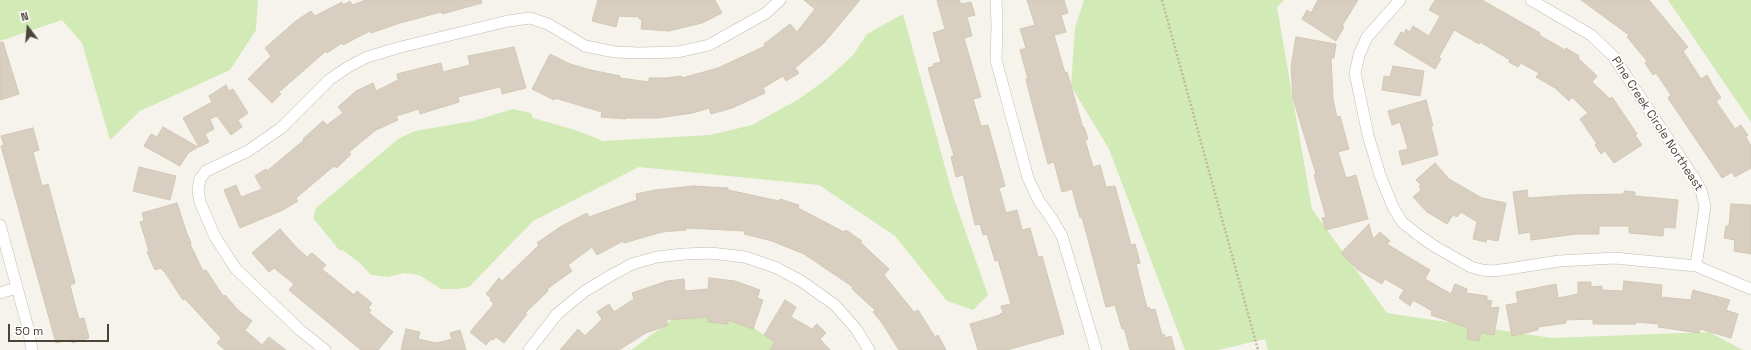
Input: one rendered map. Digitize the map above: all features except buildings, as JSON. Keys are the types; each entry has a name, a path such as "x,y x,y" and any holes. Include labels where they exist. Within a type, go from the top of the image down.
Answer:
{"street":[{"path":"325,350 300,330 236,269 232,263 215,237 200,202 198,190 200,179 206,171 248,151 281,128 329,80 348,67 367,57 401,47 530,18 548,24 585,46 615,52 678,52 709,45 766,13 780,0"},
{"path":"996,0 996,60 1028,178 1039,201 1062,236 1095,350"},
{"path":"1400,0 1367,37 1359,55 1355,73 1368,135 1380,175 1393,208 1402,222 1434,246 1471,267 1482,270 1493,271 1559,261 1614,258 1696,266 1751,289"},
{"name":"Pine Creek Circle Northeast","path":"1531,0 1591,35 1613,56 1696,180 1701,190 1705,206 1696,266"},
{"path":"0,225 28,328 32,350"},
{"path":"529,350 557,314 585,291 615,273 632,264 656,257 711,253 745,257 777,268 800,281 835,305 856,329 869,350"},
{"path":"0,293 16,288"}],"path":[{"path":"1162,0 1258,350"}],"green space":[{"path":"0,0 258,0 256,30 230,70 140,111 110,140 82,43 62,20 0,41"},
{"path":"1084,0 1284,0 1277,7 1312,209 1387,313 1552,338 1709,332 1743,350 1268,350 1265,339 1218,350 1185,350 1109,149 1071,86 1075,28"},
{"path":"1668,0 1751,0 1751,122 1710,62"},
{"path":"903,14 953,196 988,295 973,310 947,301 895,236 819,185 639,167 533,221 469,287 458,289 441,289 419,275 404,273 388,277 371,275 360,263 344,251 339,250 313,218 316,208 398,139 415,131 473,121 513,109 531,113 533,118 575,130 603,141 710,135 752,125 799,99 828,78 853,55 867,34"},
{"path":"737,316 785,350 631,350 673,319"}]}
